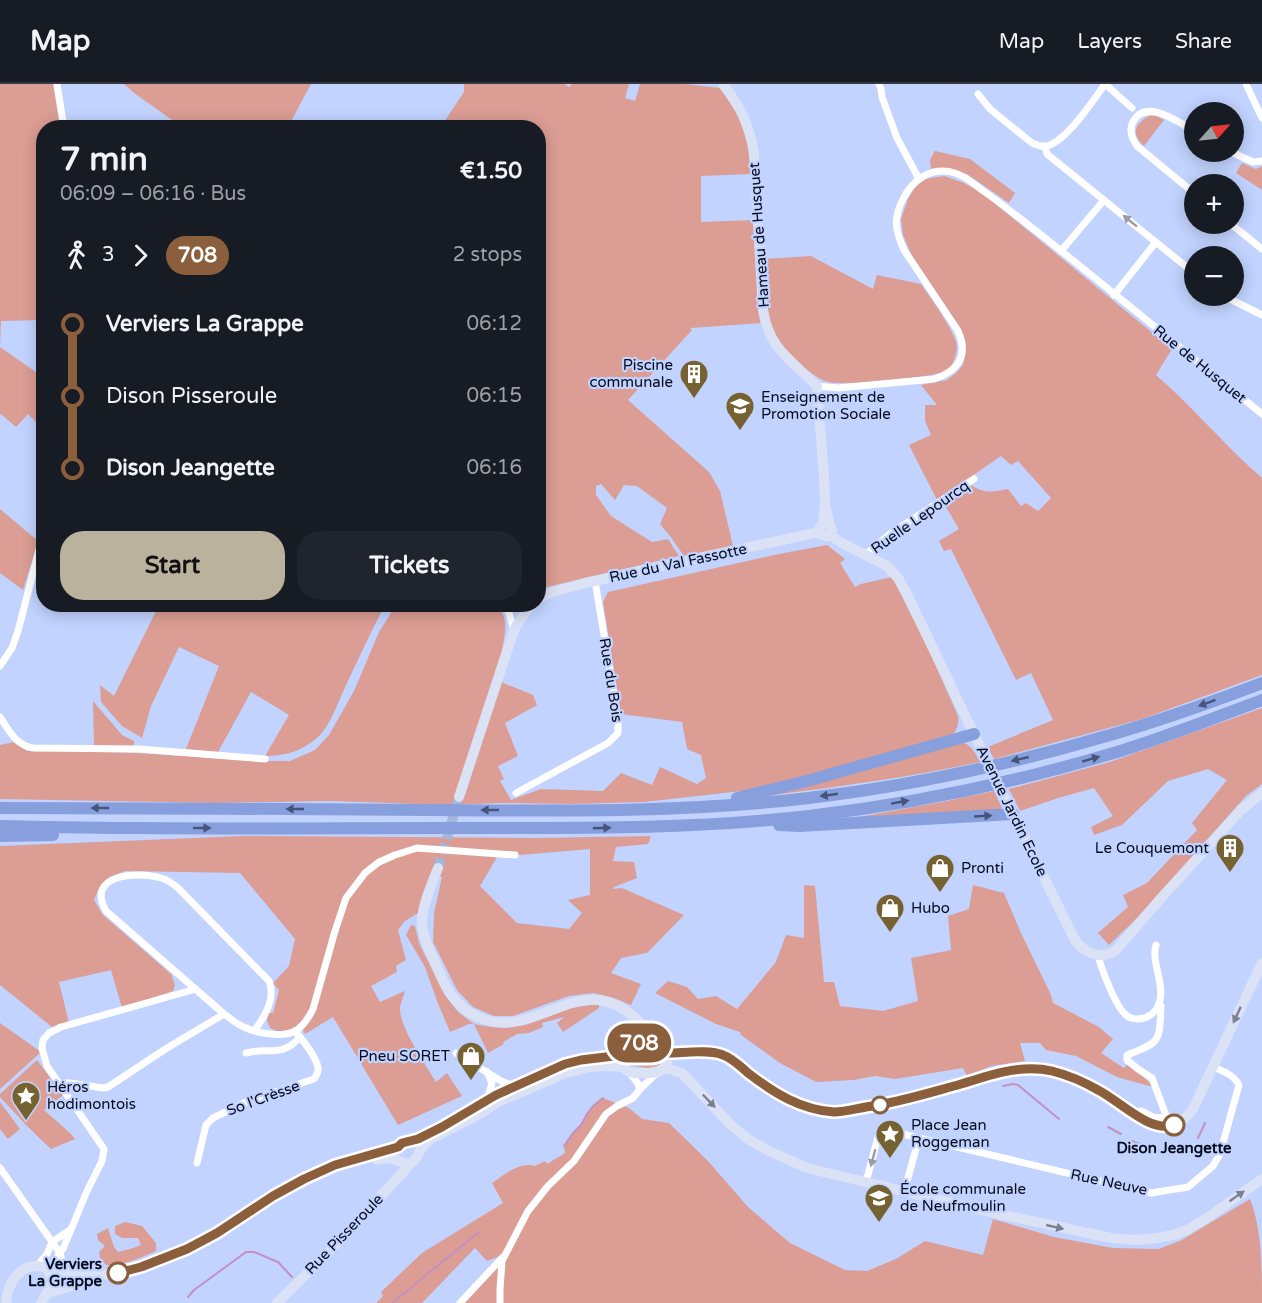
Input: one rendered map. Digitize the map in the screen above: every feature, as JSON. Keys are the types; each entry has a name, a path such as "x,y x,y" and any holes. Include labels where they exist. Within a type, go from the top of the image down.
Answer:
{"highway":[{"path":"0,808 548,811 670,809 809,798 943,777 1046,753 1113,735 1262,683"},
{"path":"0,826 589,829 717,824 809,816 946,794 1050,771 1186,729 1262,700"},
{"path":"695,807 803,782 974,734"},
{"path":"717,824 799,826 1013,814"},
{"path":"0,836 81,834 144,828"}],"main road":[{"name":"Hameau de Husquet","path":"723,84 744,116 754,152 766,325 780,351 817,386"},
{"path":"817,386 825,528"},
{"name":"Avenue Jardin Ecole","path":"825,528 840,542 887,566 898,578 1076,940 1083,949 1098,955"},
{"name":"Rue du Val Fassotte","path":"546,595 595,581 825,528"},
{"path":"459,797 514,630 526,612"},
{"path":"1098,955 1110,955 1116,950 1241,810 1262,793"},
{"path":"438,868 423,912 423,932 451,995 462,1006 472,1015 490,1022 513,1022 591,999 610,1002 635,1018 665,1050 668,1062 661,1070"},
{"path":"6,1303 8,1288 15,1277 29,1267 86,1276 118,1273 166,1258 203,1241 281,1191 304,1179 345,1162 404,1145 442,1127 514,1086 565,1064 608,1057 621,1053 634,1044 651,1043 665,1050 717,1053 726,1056 786,1098 813,1110 836,1112 895,1102 1012,1069 1034,1068 1052,1071 1078,1080 1160,1127 1171,1127 1183,1121 1193,1109 1262,963"},
{"path":"634,1044 640,1030 635,1018"},
{"path":"621,1053 619,1060 625,1070"},
{"path":"327,1170 356,1166 385,1158 415,1160 427,1142 498,1102 574,1070 613,1066 642,1074 661,1070 674,1070 682,1073 730,1124 748,1139 807,1168 1091,1235 1136,1240 1173,1235 1187,1230 1210,1216 1262,1179"},
{"path":"404,1145 416,1148 417,1155"},
{"path":"403,1161 396,1154 404,1145"},
{"name":"Rue Pisseroule","path":"277,1303 381,1197 404,1171 403,1161"},
{"path":"48,1293 70,1286 132,1275 166,1258"},
{"path":"41,1303 48,1293 51,1279 42,1268"},
{"path":"0,1298 6,1303"}],"street":[{"path":"57,84 63,120"},
{"path":"978,94 990,109 1032,143 1039,146 1054,143 1077,122 1104,84 1132,108"},
{"path":"1247,84 1262,118"},
{"path":"817,386 838,388 934,379 946,375 959,363 963,348 958,331 898,238 897,212 909,189 919,179 897,138 882,97 881,85"},
{"path":"1184,125 1165,114 1152,111 1140,115 1131,127 1131,134 1137,146 1184,185"},
{"path":"1045,146 1047,154 1184,265"},
{"path":"1244,158 1253,162 1262,161"},
{"name":"Rue de Husquet","path":"919,179 932,172 945,171 956,173 979,188 1061,251 1262,414"},
{"path":"1061,251 1104,200"},
{"path":"1243,234 1262,249"},
{"path":"1114,295 1156,242"},
{"path":"1244,306 1262,315"},
{"name":"Ruelle Lepourcq","path":"866,555 890,534 974,479"},
{"path":"0,666 12,648 18,631 36,562"},
{"name":"Rue du Bois","path":"516,793 608,743 618,734 618,719 595,581"},
{"path":"509,612 514,630"},
{"path":"0,717 17,742 33,748 139,749 265,759"},
{"path":"246,1053 290,1047 314,1010 346,898 365,873 394,855 417,848 515,855"},
{"path":"255,1030 266,1013 272,996 271,985 186,896 170,882 154,876 124,876 110,881 103,888 102,900 106,911 224,1014 241,1026 255,1030 274,1035 297,1034"},
{"path":"1098,955 1114,997 1125,1014 1131,1018 1145,1018 1155,1012 1161,991 1154,953 1156,945"},
{"path":"42,1268 60,1253 102,1161 104,1149 47,1066 42,1048 43,1040 49,1033 61,1027 196,989"},
{"path":"1133,1113 1141,1111 1153,1117 1167,1118 1152,1078 1127,1060 1127,1055 1153,1044 1158,1038 1161,1006 1159,1003"},
{"path":"59,1083 108,1087 224,1014"},
{"name":"So l'Crèsse","path":"197,1162 206,1125 213,1118 248,1101 314,1079 318,1067 297,1034"},
{"path":"456,1053 514,1086"},
{"name":"Rue Neuve","path":"919,1138 1150,1193 1188,1186 1214,1166 1220,1154 1239,1085 1232,1076 1213,1067"},
{"path":"625,1070 637,1082 640,1089"},
{"path":"500,1303 502,1261 528,1211 548,1186 574,1161 606,1114 633,1098 661,1070"},
{"path":"487,1072 492,1083 487,1100"},
{"path":"866,1182 878,1137 881,1134 891,1131 919,1138 904,1192"},
{"path":"0,1168 60,1253 64,1269 69,1275"},
{"path":"42,1268 52,1242 70,1230"},
{"path":"460,1303 506,1253"}],"shaded area":[{"path":"0,84 53,84 59,120 36,120 36,320 1,321 0,347"},
{"path":"124,84 311,84 292,120 172,120"},
{"path":"464,84 565,84 569,87 572,84 629,84 625,98 635,101 640,84 685,84 720,88 737,113 747,140 751,174 701,176 701,222 754,220 762,323 690,328 692,330 628,400 709,472 720,491 733,546 684,556 660,524 667,508 637,486 624,485 615,500 601,484 596,486 596,495 611,516 652,542 668,539 679,556 546,587 546,120 445,120 464,92"},
{"path":"1149,116 1157,116 1164,120 1144,146 1137,137 1136,130 1140,122"},
{"path":"935,151 970,159 1015,193 1009,203 967,174 948,168 931,169 930,160"},
{"path":"1242,163 1256,169 1262,166 1262,190 1244,178 1244,174 1236,173"},
{"path":"944,176 981,192 1172,349 1156,375 1262,478 1262,675 1142,719 994,759 988,747 1053,720 1031,673 1016,680 951,549 944,551 939,541 959,529 943,502 971,485 980,490 989,491 1008,489 1021,506 1026,503 1038,511 1051,498 1018,461 1011,465 1001,456 937,500 909,445 931,435 925,421 925,405 937,405 921,385 947,380 963,365 965,356 966,343 961,329 912,256 903,235 901,219 915,187 925,179"},
{"path":"811,256 873,289 877,275 921,284 956,341 956,354 951,367 937,374 906,379 837,383 822,380 799,364 780,345 772,331 766,301 764,259"},
{"path":"0,347 36,372 36,422 28,414 16,427 1,414 0,416"},
{"path":"0,509 36,539 36,548 23,590 0,573"},
{"path":"827,545 845,559 840,563 855,587 892,577 929,650 958,716 957,727 952,736 760,789 644,802 447,805 331,801 214,803 0,799 0,745 14,742 27,751 136,753 265,761 290,761 315,750 329,735 354,691 379,632 392,612 502,612 504,617 502,651 456,795 465,795 501,682 533,695 537,705 505,723 518,756 498,766 504,779 500,781 511,800 541,789 603,791 621,773 652,785 660,767 697,784 706,778 701,755 687,749 682,722 621,714 603,602 608,592"},
{"path":"156,612 382,612 334,713 322,733 311,743 286,754 265,756 289,715 251,692 218,752 186,749 219,666 179,647 151,706 142,738 122,726 101,702 100,685 114,696"},
{"path":"93,701 122,735 134,741 134,747 94,746"},
{"path":"1262,708 1262,784 1246,796 1139,916 1109,945 1098,933 1128,907 1123,895 1147,883 1197,830 1192,823 1227,780 1208,769 1168,781 1122,825 1094,835 1091,827 1113,816 1094,788 1020,811 1009,789 1110,762"},
{"path":"964,743 972,748 980,762 903,777 773,795 955,745"},
{"path":"994,791 1002,808 998,810 859,817 942,802"},
{"path":"242,836 535,838 651,836 648,844 616,847 613,861 634,862 637,878 613,889 622,888 684,915 647,953 621,958 611,973 641,984 631,1005 594,993 569,996 513,1016 494,1016 473,1007 457,990 433,942 434,913 442,877 430,875 418,913 405,921 398,930 406,960 396,966 397,972 371,986 380,1002 405,991 400,1007 401,1017 414,1046 436,1082 447,1073 462,1096 398,1125 333,1017 305,1034 303,1030 315,1012 349,896 359,882 374,869 412,848 359,875 342,899 314,999 307,1016 295,1028 280,1032 270,1028 267,1020 269,1013 273,1013 279,990 273,983 289,966 295,939 240,873 125,871 108,878 98,890 94,900 103,915 171,974 175,985 173,991 122,1008 111,970 59,982 69,1023 52,1027 0,985 0,846","holes":["590,849 590,895 568,900 582,913 569,929 517,923 480,886 497,857"]},
{"path":"804,885 815,886 824,982 834,982 840,1006 883,1011 918,1001 911,958 951,950 948,916 969,909 973,885 1004,893 1053,1003 1099,1027 1113,1039 1101,1053 1124,1068 1127,1065 1131,1067 1153,1087 1117,1077 1076,1056 1046,1050 1040,1043 1020,1043 1025,1061 991,1066 967,1076 963,1068 895,1079 875,1076 816,1082 780,1063 740,1032 716,1024 655,993 668,981 687,987 698,999 716,996 737,1009 776,962 786,935 804,938"},
{"path":"411,925 415,926 419,943 444,994 458,1012 474,1024 450,1032 425,967 406,935"},
{"path":"599,1004 599,1008 563,1032 557,1023 564,1017 542,1023 543,1027 529,1033 517,1034 488,1053 474,1024 505,1028 525,1025 571,1008"},
{"path":"0,1023 41,1052 0,1089"},
{"path":"642,1048 659,1051 663,1059 660,1065 648,1068 628,1065 625,1060 627,1053"},
{"path":"37,1060 63,1095 44,1110 75,1139 51,1149 0,1097 0,1094"},
{"path":"603,1098 629,1108 642,1119 669,1123 708,1161 748,1207 790,1243 845,1270 867,1271 896,1259 925,1241 983,1255 993,1219 1054,1237 1113,1248 1158,1249 1180,1241 1250,1199 1259,1236 1262,1303 460,1303 505,1254 487,1261 475,1248 422,1303 376,1303 383,1296 381,1292 422,1253 503,1203 492,1183 518,1167 535,1166 545,1161 547,1164 565,1153 564,1146 593,1106"},
{"path":"0,1102 20,1129 8,1139 0,1129"},
{"path":"125,1222 142,1226 156,1243 156,1251 126,1263 106,1265 100,1258 99,1252 105,1246 98,1240 97,1234 108,1228 118,1252 141,1245 138,1238 122,1238 115,1234 115,1226"}],"waterway":[{"path":"1003,1086 1018,1085 1059,1119"},
{"path":"564,1146 593,1106 603,1098"},
{"path":"1198,1138 1205,1123"},
{"path":"1108,1127 1121,1134"},
{"path":"1132,1141 1172,1154"},
{"path":"392,1303 479,1232"},
{"path":"188,1297 194,1290 246,1252 254,1252 278,1262 292,1277"}],"tunnel":[{"path":"438,868 459,797"}],"bus line":[{"name":"708","path":"118,1273 141,1267 187,1249 304,1179 335,1165 368,1157 418,1139 496,1095 552,1069 581,1060 614,1056 627,1047 639,1043 663,1046 668,1053 717,1053 726,1056 786,1098 813,1110 836,1112 895,1102 1012,1069 1034,1068 1052,1071 1078,1080 1099,1090 1152,1124 1160,1127 1174,1125"}],"place":[{"name":"Piscine communale","path":"694,400"},
{"name":"Enseignement de Promotion Sociale","path":"740,432"},
{"name":"Le Couquemont","path":"1230,874"},
{"name":"Pronti","path":"940,894"},
{"name":"Hubo","path":"890,934"},
{"name":"Pneu SORET","path":"471,1082"},
{"name":"Héros hodimontois","path":"26,1122"},
{"name":"Dison Jeangette","path":"1174,1125"},
{"name":"Place Jean Roggeman","path":"890,1160"},
{"name":"École communale de Neufmoulin","path":"879,1224"},
{"name":"Verviers La Grappe","path":"118,1273"}]}
